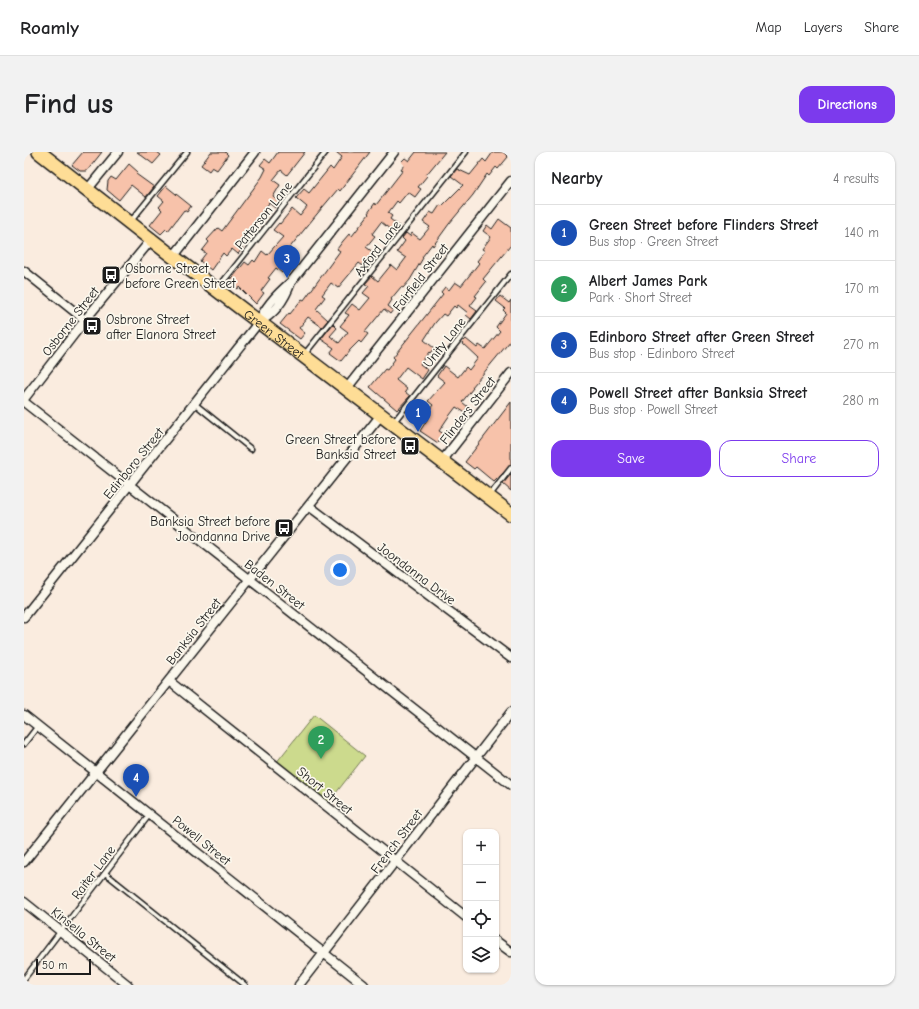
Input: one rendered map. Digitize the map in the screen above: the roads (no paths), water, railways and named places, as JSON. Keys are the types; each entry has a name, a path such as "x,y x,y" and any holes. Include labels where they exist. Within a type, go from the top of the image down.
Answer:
{"main road":[{"name":"Green Street","path":"39,152 151,240 511,514"}],"street":[{"path":"87,190 118,152"},
{"path":"174,257 255,152"},
{"name":"Edinboro Street","path":"24,617 130,486 259,322 269,317 287,295 292,282 394,152"},
{"name":"Fairfield Street","path":"347,388 511,181"},
{"name":"Osborne Street","path":"24,400 85,320 151,240"},
{"path":"24,271 85,320"},
{"name":"Flinders Street","path":"442,461 511,373"},
{"name":"Baden Street","path":"24,400 130,486 511,785"},
{"name":"Banksia Street","path":"24,862 381,414"},
{"name":"Joondanna Drive","path":"309,506 511,658"},
{"name":"Short Street","path":"169,681 463,915"},
{"name":"French Street","path":"299,985 325,954 511,712"},
{"name":"Powell Street","path":"24,714 364,985"},
{"name":"Kinsella Street","path":"24,902 128,985"},
{"path":"499,943 511,952"}],"lane":[{"path":"130,223 187,152"},
{"name":"Patterson Lane","path":"217,290 326,152"},
{"name":"Axford Lane","path":"304,356 466,152"},
{"name":"Unity Lane","path":"392,423 511,274"},
{"path":"195,404 251,449"},
{"path":"488,497 511,468"},
{"path":"24,744 38,726"},
{"name":"Raiter Lane","path":"24,979 150,814"},
{"path":"104,873 245,985"}],"place":[{"name":"Osborne Street before Green Street","path":"111,275"},
{"name":"Edinboro Street after Green Street","path":"287,278"},
{"name":"Osbrone Street after Elanora Street","path":"92,326"},
{"name":"Green Street before Flinders Street","path":"418,432"},
{"name":"Green Street before Banksia Street","path":"410,446"},
{"name":"Banksia Street before Joondanna Drive","path":"284,528"},
{"name":"Albert James Park","path":"321,759"},
{"name":"Powell Street after Banksia Street","path":"136,797"}]}
